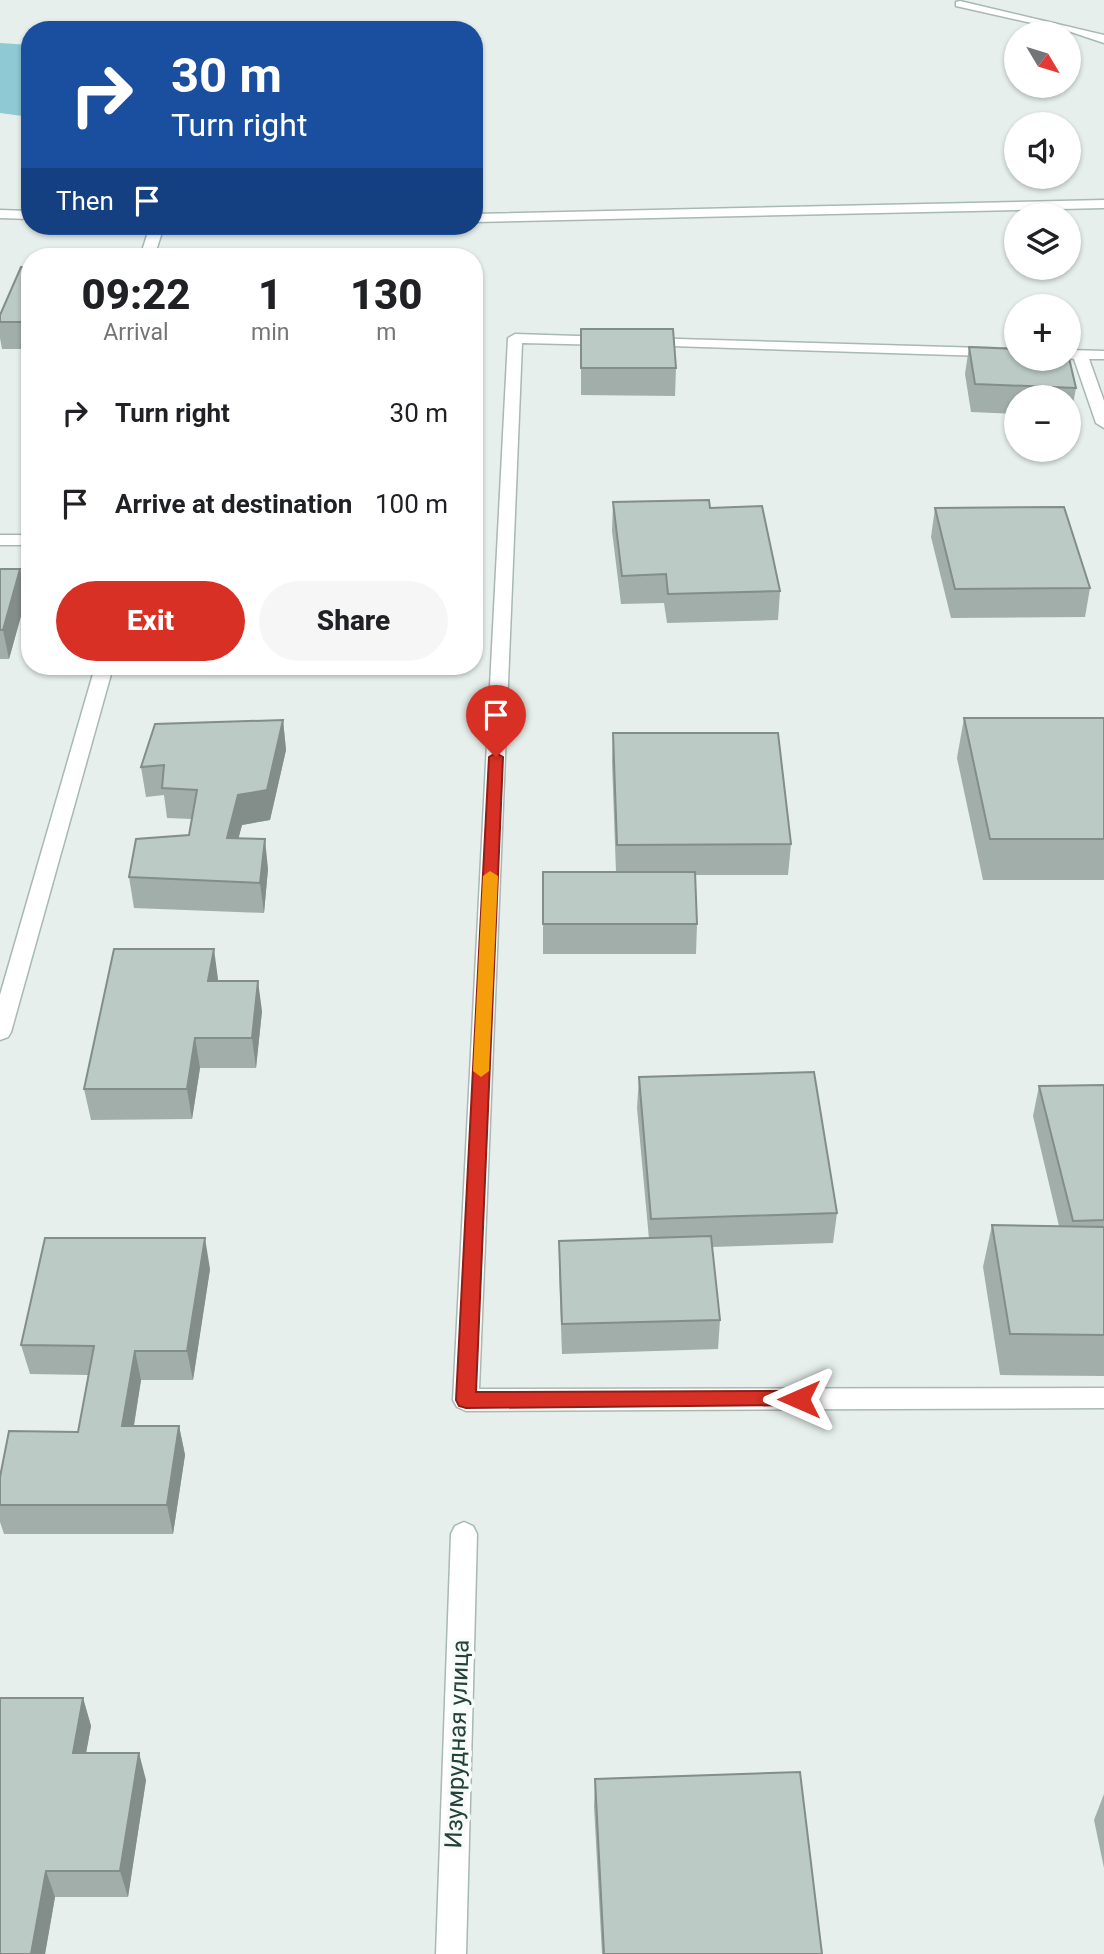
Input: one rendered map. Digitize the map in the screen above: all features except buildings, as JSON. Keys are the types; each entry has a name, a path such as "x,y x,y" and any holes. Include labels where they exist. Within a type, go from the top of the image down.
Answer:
{"street":[{"path":"960,4 1074,29 1104,40"},
{"path":"483,218 1104,204"},
{"path":"0,214 21,215"},
{"path":"1004,352 515,338 466,1400 1104,1398"},
{"path":"1081,354 1104,355"},
{"path":"1081,370 1104,423"},
{"path":"0,540 21,540"},
{"path":"0,1032 102,675"},
{"name":"Изумрудная улица","path":"451,1954 464,1534"}],"water":[{"path":"0,43 21,44 21,116 0,113"}],"slow traffic":[{"path":"481,1071 490,876"}],"route":[{"path":"496,757 466,1400 799,1399"}]}
